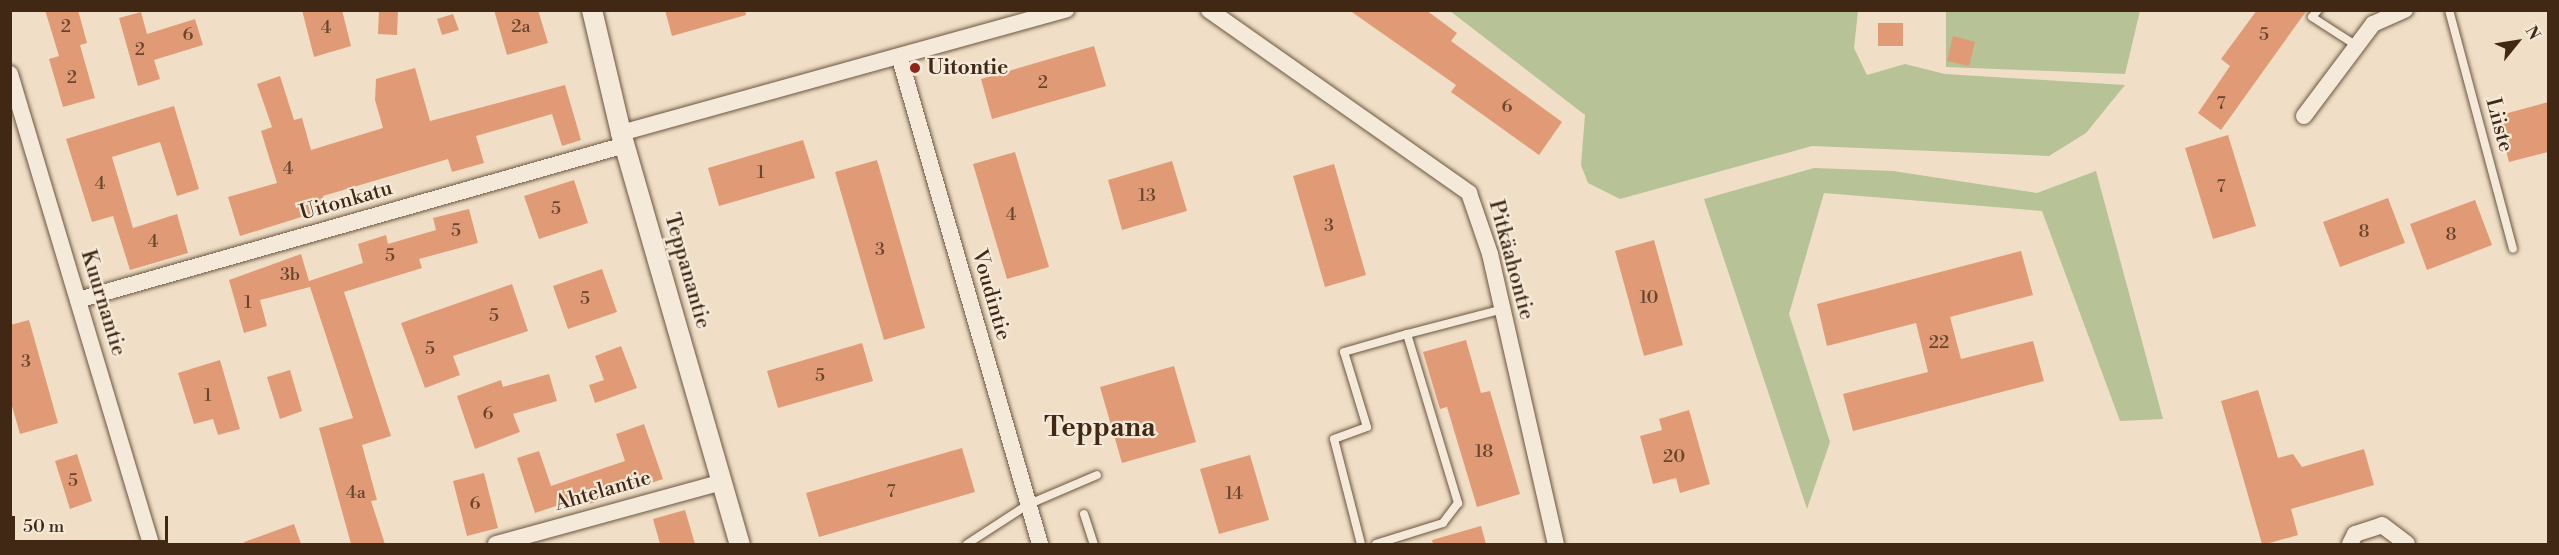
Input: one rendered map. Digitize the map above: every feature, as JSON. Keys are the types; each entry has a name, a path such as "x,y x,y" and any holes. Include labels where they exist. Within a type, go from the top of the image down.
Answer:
{"street":[{"name":"Teppanantie","path":"592,10 623,139 740,544"},
{"path":"623,139 1066,10"},
{"name":"Pitkäahontie","path":"1209,10 1469,193 1503,309 1556,544"},
{"path":"2304,116 2373,24 2405,10"},
{"name":"Voudintie","path":"900,58 1040,544"},
{"name":"Kuurnantie","path":"10,74 14,94 151,544"},
{"name":"Uitonkatu","path":"78,300 623,139"},
{"name":"Ahtelantie","path":"496,544 722,482"},
{"path":"2350,544 2355,534 2382,525 2406,544"}],"lane":[{"path":"2318,10 2312,17 2356,46"},
{"name":"Liiste","path":"2449,10 2513,249"},
{"path":"1361,544 1334,439 1366,427 1344,352 1503,309"},
{"path":"1376,544 1443,523 1458,503 1407,334"},
{"path":"967,544 1027,505 1097,475"},
{"path":"1084,514 1094,544"}],"green space":[{"path":"1450,11 1858,11 1854,48 1867,75 1905,64 1945,74 2125,85 2086,133 2049,156 1812,146 1620,199 1588,183 1581,165 1585,115"},
{"path":"1946,11 2140,11 2125,74 1946,67"},
{"path":"1814,168 1893,171 2037,193 2096,171 2163,419 2120,421 2042,211 1824,193 1789,314 1830,442 1807,509 1704,199"}],"building":[{"path":"45,10 78,10 87,43 80,45 95,98 63,107 49,59 59,56"},
{"path":"302,10 342,10 351,46 314,57"},
{"path":"379,10 398,10 397,35 378,34"},
{"path":"494,10 538,10 548,43 507,55"},
{"path":"665,10 745,10 746,15 672,36"},
{"path":"1349,10 1426,10 1457,33 1451,41 1562,122 1539,155 1451,92 1456,85"},
{"path":"2257,10 2307,10 2221,130 2198,113 2230,66 2221,59"},
{"path":"141,12 147,34 195,19 203,45 154,60 160,79 138,86 119,18"},
{"path":"453,14 459,30 442,35 437,19"},
{"path":"1878,23 1903,23 1903,46 1878,46"},
{"path":"1953,36 1975,42 1969,66 1947,61"},
{"path":"1094,46 1106,86 992,119 981,79"},
{"path":"415,68 430,121 565,85 581,140 562,146 552,114 476,136 484,163 452,172 448,159 323,196 327,209 240,236 228,197 277,183 261,131 272,127 257,84 280,76 294,120 302,118 311,150 383,128 375,100 376,79"},
{"path":"2548,102 2548,152 2509,162 2497,116"},
{"path":"174,106 199,189 177,196 160,142 112,157 133,228 177,214 188,253 130,270 113,216 92,222 66,139"},
{"path":"2228,135 2256,226 2213,239 2185,148"},
{"path":"803,140 815,178 719,206 708,168"},
{"path":"1015,152 1049,267 1007,279 973,164"},
{"path":"877,160 925,328 884,340 835,172"},
{"path":"1172,161 1187,211 1122,230 1108,180"},
{"path":"1334,164 1366,275 1325,287 1293,176"},
{"path":"574,180 588,223 539,239 524,196"},
{"path":"2388,198 2405,243 2340,267 2323,222"},
{"path":"2475,200 2492,245 2427,270 2410,224"},
{"path":"469,209 478,243 419,259 422,268 344,292 391,436 362,445 377,500 371,501 385,544 351,544 319,428 353,418 310,287 260,300 267,326 244,333 229,280 301,254 309,281 363,263 358,244 386,235 388,244 436,230 433,218"},
{"path":"1654,240 1683,345 1644,356 1615,251"},
{"path":"2021,251 2033,295 1950,317 1961,359 2033,341 2044,381 1853,431 1843,394 1928,372 1916,323 1827,346 1817,304"},
{"path":"602,269 617,312 568,329 553,286"},
{"path":"512,284 528,331 453,356 460,375 425,388 401,323"},
{"path":"29,320 58,423 20,434 10,399 10,325"},
{"path":"1466,340 1481,393 1490,391 1520,494 1477,507 1447,407 1440,409 1423,352"},
{"path":"862,343 873,381 778,408 767,371"},
{"path":"621,346 637,388 595,403 589,385 604,380 595,356"},
{"path":"220,360 240,429 218,435 213,419 194,424 178,373"},
{"path":"1174,366 1196,442 1122,463 1100,387"},
{"path":"290,370 302,411 280,419 267,377"},
{"path":"549,374 557,401 513,414 520,432 475,449 457,396 501,380 503,387"},
{"path":"2258,390 2278,458 2293,454 2302,467 2364,449 2374,485 2291,509 2298,535 2266,544 2262,544 2221,401"},
{"path":"1689,410 1710,484 1680,493 1676,478 1653,484 1640,436 1662,430 1659,419"},
{"path":"644,424 663,479 589,504 586,496 535,513 517,458 539,451 551,486 625,461 616,434"},
{"path":"962,448 975,492 819,537 806,493"},
{"path":"77,454 92,501 70,509 55,461"},
{"path":"1250,455 1269,520 1219,534 1200,469"},
{"path":"484,473 498,528 467,536 453,481"},
{"path":"685,510 695,544 660,544 653,519"},
{"path":"294,524 301,544 244,544 244,542"},
{"path":"1481,526 1486,544 1433,544 1432,540"}],"place":[{"name":"Uitontie","path":"915,68"}],"district":[{"name":"Teppana","path":"1100,429"}]}
